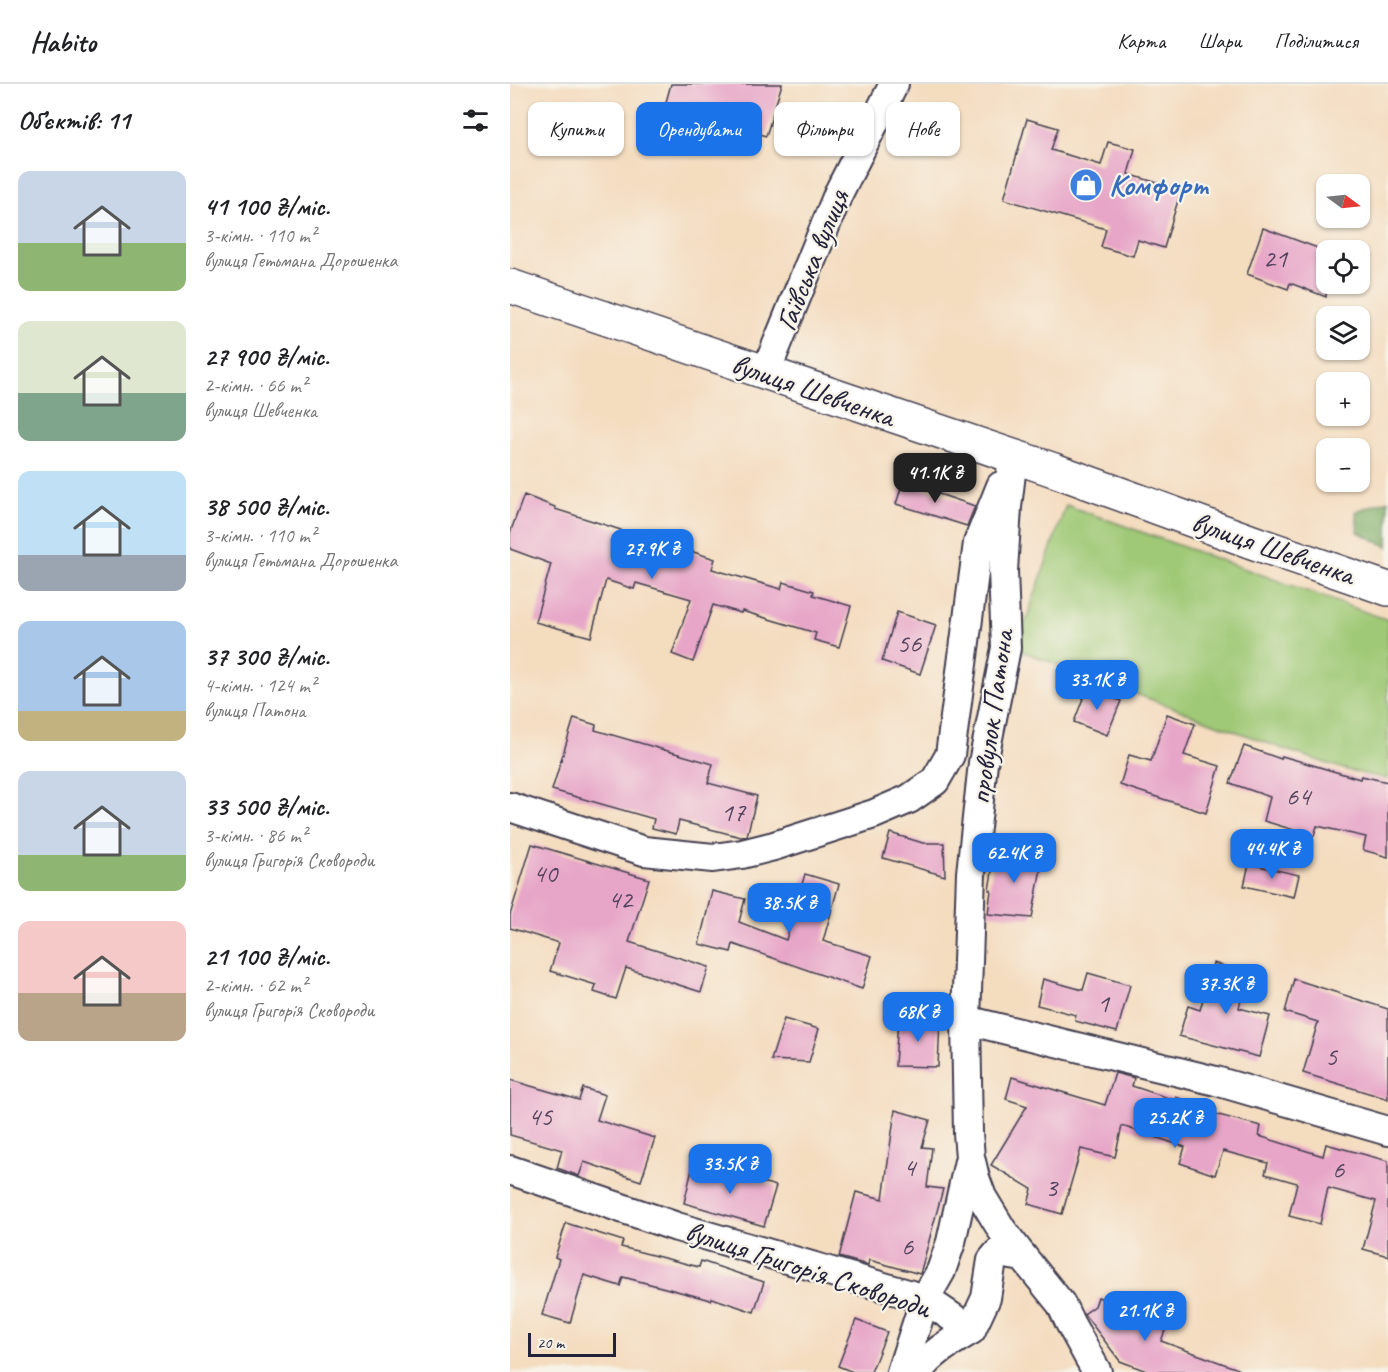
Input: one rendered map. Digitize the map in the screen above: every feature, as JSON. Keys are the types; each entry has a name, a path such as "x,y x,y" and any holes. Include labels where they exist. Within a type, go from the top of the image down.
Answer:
{"main road":[{"name":"вулиця Шевченка","path":"510,286 1054,470 1388,589"}],"street":[{"name":"Гаївська вулиця","path":"765,374 839,192 894,84"},
{"path":"510,807 644,850 713,858 774,846 874,814 909,799 935,781 950,755 978,543 1013,456"},
{"name":"провулок Патона","path":"901,1372 925,1299 941,1271 951,1242 970,1157 966,1020 971,873 983,763 1006,648 1004,571 1007,507 1013,456"},
{"path":"966,1020 1216,1081 1388,1131"},
{"name":"провулок Патона","path":"970,1157 982,1197 1002,1230 1023,1257"},
{"name":"вулиця Григорія Сковороди","path":"510,1170 677,1227 925,1299 971,1330"},
{"path":"918,1372 945,1346 971,1330 986,1298 992,1260 998,1253 1023,1257 1062,1304 1097,1372"}],"green space":[{"path":"1388,500 1388,547 1358,532 1356,511"},
{"path":"1066,505 1388,620 1388,779 1347,770 1286,750 1016,649"}],"building":[{"path":"671,84 782,84 776,102 774,102 774,110 766,136 762,135 762,102 666,102"},
{"name":"Комфорт","path":"1027,119 1058,128 1051,150 1101,165 1108,142 1135,149 1128,174 1181,190 1164,248 1138,240 1133,256 1101,247 1106,229 1004,199"},
{"path":"1263,228 1316,247 1316,293 1290,283 1288,289 1247,274"},
{"path":"903,482 975,506 967,526 896,504"},
{"path":"524,495 555,507 555,509 621,530 617,542 671,559 675,546 715,559 712,569 781,589 783,582 814,591 813,595 851,606 839,647 814,640 816,633 742,611 741,613 713,605 693,662 672,654 691,599 636,583 634,589 606,580 591,637 535,622 551,564 510,549 510,533"},
{"path":"897,612 936,625 920,674 882,661"},
{"path":"1087,688 1121,701 1107,735 1074,722"},
{"path":"1167,714 1195,724 1184,755 1220,766 1206,813 1120,785 1129,755 1151,761"},
{"path":"574,718 596,725 595,730 713,764 708,783 757,796 747,836 741,837 679,821 676,834 652,828 654,819 552,790"},
{"path":"1244,746 1281,759 1282,756 1360,779 1361,776 1388,782 1388,857 1363,850 1366,837 1317,826 1314,836 1264,821 1270,797 1230,783"},
{"path":"890,833 923,843 944,843 945,876 883,858"},
{"path":"532,844 649,879 629,942 709,967 701,992 626,968 616,999 594,992 596,985 550,971 559,943 510,928 510,915"},
{"path":"996,848 1043,857 1032,918 988,914 991,890 989,890"},
{"path":"1249,864 1299,875 1294,897 1244,886"},
{"path":"805,874 839,884 823,941 872,956 862,989 733,944 731,952 699,944 712,891 745,899 739,922 786,940"},
{"path":"1213,963 1248,972 1239,1008 1270,1016 1259,1057 1179,1036 1188,1006 1200,1010"},
{"path":"1088,973 1130,985 1117,1032 1075,1021 1076,1015 1037,1005 1043,979 1083,990"},
{"path":"1294,979 1388,1009 1388,1099 1303,1073 1318,1022 1285,1012"},
{"path":"898,1018 940,1020 938,1067 895,1066"},
{"path":"784,1019 819,1029 809,1062 771,1060"},
{"path":"1115,1073 1134,1078 1132,1086 1175,1100 1176,1097 1208,1109 1207,1112 1261,1126 1259,1136 1323,1156 1326,1144 1388,1161 1388,1256 1363,1249 1376,1201 1328,1188 1320,1224 1289,1216 1297,1183 1265,1174 1268,1163 1223,1151 1215,1175 1180,1163 1185,1147 1122,1126 1115,1157 1081,1149 1062,1214 1028,1204 1032,1189 991,1165 1027,1106 1006,1099 1012,1077 1105,1105"},
{"path":"510,1080 579,1100 583,1088 605,1095 597,1120 655,1138 641,1181 584,1162 579,1176 557,1168 562,1150 510,1135"},
{"path":"895,1110 930,1120 922,1147 932,1148 927,1187 943,1189 920,1274 869,1260 868,1265 839,1257 856,1192 883,1199"},
{"path":"693,1165 776,1186 764,1226 684,1203"},
{"path":"566,1223 623,1241 621,1247 699,1267 701,1261 764,1282 754,1312 712,1298 711,1300 623,1277 620,1286 584,1275 570,1323 542,1315 559,1259 555,1257"},
{"path":"1098,1297 1168,1323 1161,1341 1238,1369 1238,1372 1149,1372 1120,1361 1084,1314 1095,1306"},
{"path":"856,1320 887,1332 871,1372 853,1372 838,1366"}],"place":[{"name":"Комфорт","path":"1086,185"}]}
